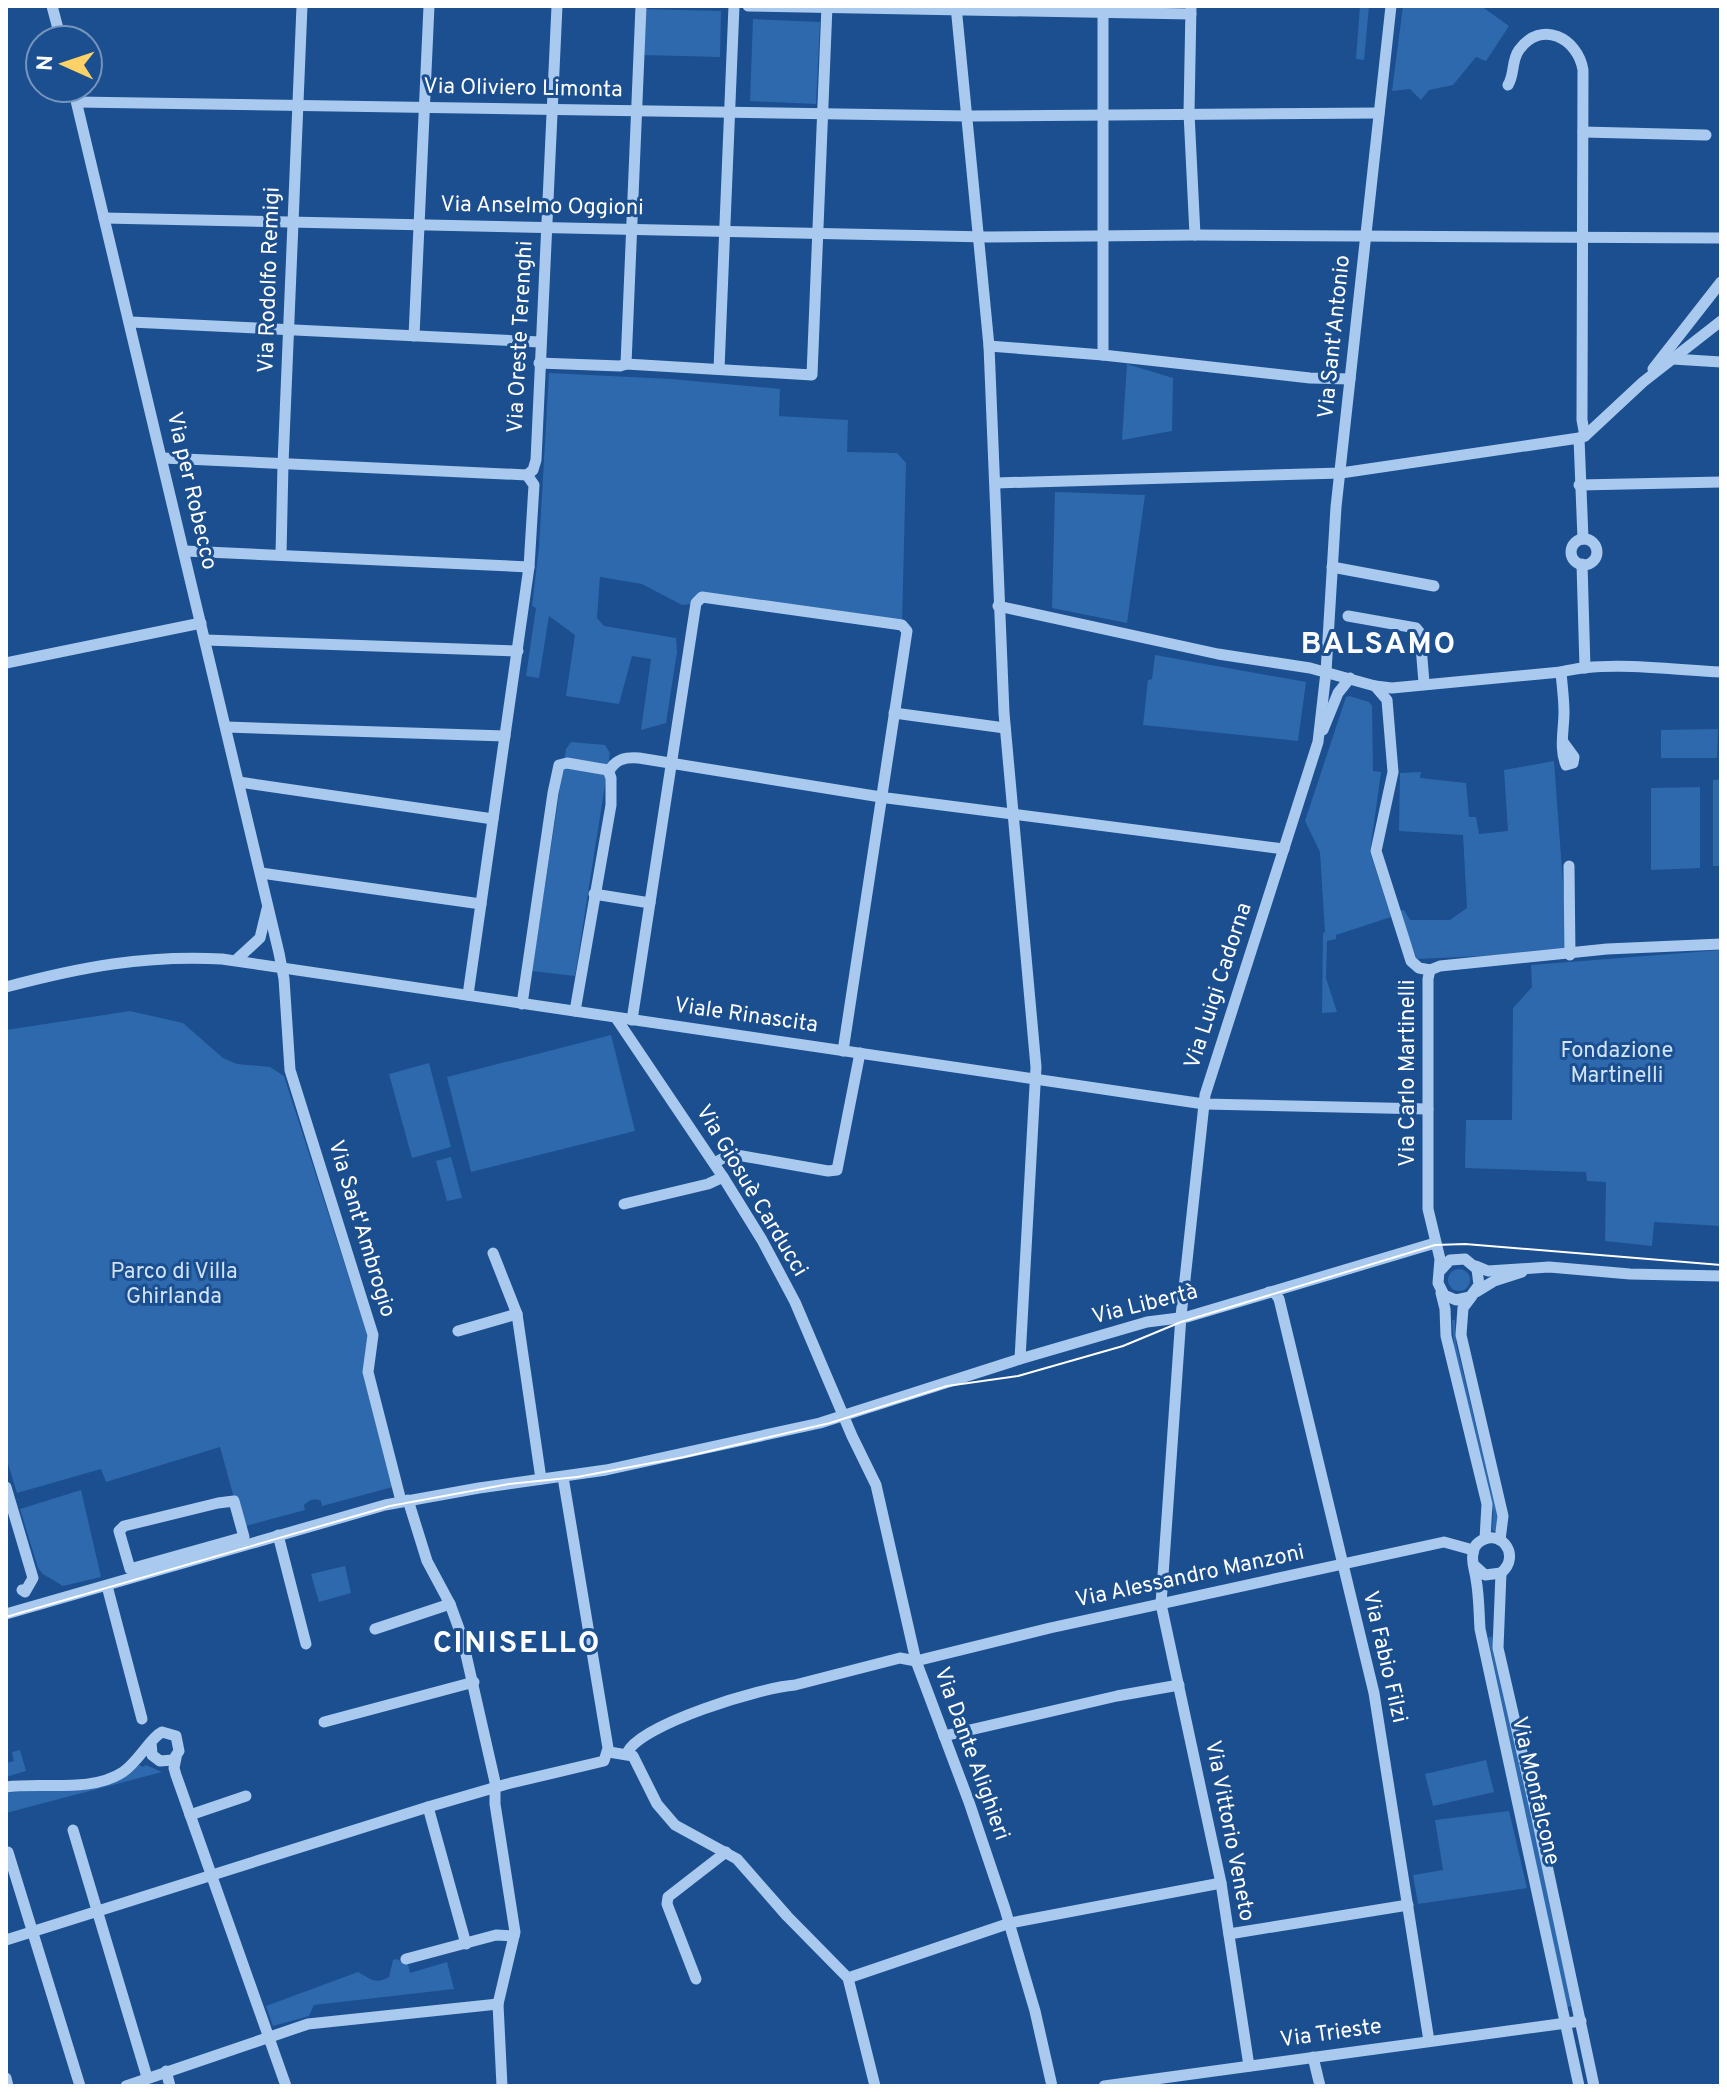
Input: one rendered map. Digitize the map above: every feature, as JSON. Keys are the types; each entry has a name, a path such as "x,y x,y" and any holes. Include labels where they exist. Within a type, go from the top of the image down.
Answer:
{"street":[{"name":"Via Rodolfo Remigi","path":"281,555 302,6"},
{"path":"414,336 429,6"},
{"name":"Via Oreste Terenghi","path":"468,995 529,567 534,485 527,475 533,470 536,460 557,6"},
{"path":"626,364 641,6"},
{"path":"719,369 734,6"},
{"path":"748,6 1191,10 1189,113 1195,235"},
{"name":"Via Sant'Antonio","path":"1326,672 1336,507 1391,6"},
{"path":"539,363 626,364 812,375 827,7"},
{"path":"957,8 989,346 1005,728 1036,1080 1020,1359"},
{"path":"1103,9 1103,355"},
{"path":"1508,85 1515,56 1528,41 1547,35 1568,41 1578,52 1583,70 1582,437 1579,485 1583,539"},
{"name":"Via Oliviero Limonta","path":"104,102 967,116 1379,113"},
{"name":"Via per Robecco","path":"77,104 282,967"},
{"path":"1583,132 1706,135"},
{"name":"Via Anselmo Oggioni","path":"104,218 979,237 1721,238"},
{"path":"1643,382 1721,282"},
{"path":"996,483 1341,473 1582,437 1643,382 1721,321"},
{"path":"131,322 540,342"},
{"path":"1697,341 1695,352 1715,362"},
{"path":"989,346 1310,378 1350,379"},
{"path":"1673,359 1715,362"},
{"path":"1199,365 1199,378"},
{"path":"163,458 527,475"},
{"path":"1579,485 1721,482"},
{"path":"1583,539 1594,544 1596,552 1590,563 1582,564 1574,560 1571,549 1583,539"},
{"path":"185,551 529,567"},
{"path":"1582,564 1585,668"},
{"path":"1332,567 1434,586"},
{"path":"632,1020 696,603 702,597 902,625 907,631 843,1051"},
{"path":"998,606 1392,688 1585,668 1721,672"},
{"path":"1348,616 1416,628 1420,633 1424,683"},
{"path":"6,663 201,623"},
{"path":"206,640 518,651"},
{"name":"Via Luigi Cadorna","path":"1161,1604 1181,1318 1207,1087 1318,742 1326,672"},
{"path":"1561,672 1563,742"},
{"path":"1318,742 1338,693 1350,678"},
{"path":"1375,686 1387,700"},
{"name":"Via Carlo Martinelli","path":"1392,688 1387,700 1392,781 1376,851 1411,961 1419,968 1430,970 1428,1214 1440,1259 1439,1272"},
{"path":"894,713 1005,728"},
{"path":"226,727 505,736"},
{"path":"575,1011 611,805 609,771 613,764 625,757 1012,816 1284,849"},
{"path":"522,1004 559,765 567,763 609,771"},
{"path":"239,782 493,819"},
{"path":"1569,866 1570,955"},
{"path":"261,873 481,904"},
{"path":"594,894 650,903"},
{"path":"236,960 260,938 268,904"},
{"path":"1430,970 1437,966 1607,949 1721,944"},
{"name":"Viale Rinascita","path":"6,987 70,970 125,961 184,957 236,960 1204,1104 1428,1109"},
{"name":"Via Sant'Ambrogio","path":"282,967 290,1070 373,1335 368,1372 405,1501 427,1561 450,1604 474,1682 496,1788 495,1804 514,1936 498,2004 502,2086"},
{"name":"Via Giosuè Carducci","path":"616,1018 762,1240 790,1292 843,1416"},
{"path":"714,1163 731,1154 837,1170 860,1053"},
{"path":"624,1204 708,1184 723,1177"},
{"name":"Via Libertà","path":"563,1477 712,1449 820,1423 1020,1359 1147,1322 1181,1318 1435,1243"},
{"path":"493,1253 517,1314 541,1479"},
{"path":"1485,1539 1500,1540 1506,1545 1510,1559 1501,1573 1485,1575 1474,1565 1473,1550 1485,1539 1487,1504 1446,1336 1445,1304 1439,1287 1439,1272 1444,1264 1455,1258 1466,1259 1488,1271 1542,1267 1721,1276"},
{"path":"1476,1266 1480,1281 1464,1306 1461,1335 1503,1516 1500,1540"},
{"path":"1439,1287 1444,1295 1453,1300 1463,1300 1497,1280 1542,1267"},
{"name":"Via Fabio Filzi","path":"1269,1292 1277,1294 1279,1299 1374,1693 1429,2041"},
{"path":"458,1331 517,1314"},
{"name":"Via Dante Alighieri","path":"843,1416 878,1492 916,1661 1010,1923 1052,2086"},
{"path":"6,1614 405,1501 563,1477 609,1752 607,1758 597,1764 428,1807 6,1940"},
{"path":"6,1487 33,1578 25,1592 22,1590"},
{"path":"234,1501 244,1537 130,1569 119,1531 124,1526 234,1501"},
{"path":"278,1535 306,1644"},
{"name":"Via Alessandro Manzoni","path":"627,1753 636,1740 696,1712 780,1686 795,1685 900,1658 916,1661 1444,1542 1473,1550"},
{"name":"Via Monfalcone","path":"1474,1565 1483,1651 1579,2086"},
{"name":"Via Monfalcone","path":"1501,1573 1498,1648 1594,2086"},
{"path":"107,1586 142,1719"},
{"path":"375,1629 450,1604"},
{"name":"Via Vittorio Veneto","path":"1161,1604 1221,1883 1249,2066"},
{"path":"324,1722 474,1682"},
{"path":"944,1736 1179,1685"},
{"path":"6,1787 104,1780 132,1765 161,1733 173,1735 180,1746 174,1768 286,2086"},
{"path":"151,1742 150,1751 157,1760 167,1762 176,1758"},
{"path":"609,1752 627,1753 637,1761 657,1804 675,1825 726,1852 746,1868 787,1916 848,1978 875,2086"},
{"path":"190,1815 246,1796"},
{"path":"428,1807 466,1944"},
{"path":"73,1830 147,2077"},
{"path":"8,1852 80,2086"},
{"path":"696,1979 667,1904 668,1897 726,1852"},
{"path":"848,1978 1010,1923 1221,1883"},
{"path":"1229,1934 1408,1905"},
{"path":"406,1959 502,1934 514,1936"},
{"path":"126,2086 308,2024 498,2004"},
{"name":"Via Trieste","path":"1104,2086 1581,2021"},
{"path":"1313,2057 1320,2086"},
{"path":"166,2071 170,2086"},
{"path":"6,2078 8,2086"}],"green space":[{"path":"1360,6 1369,6 1364,60 1356,59"},
{"path":"1403,6 1481,6 1509,26 1486,61 1476,57 1453,85 1429,90 1421,100 1410,89 1392,91"},
{"path":"643,9 721,11 720,57 642,55"},
{"path":"753,19 820,22 816,104 750,101"},
{"path":"1127,364 1173,378 1172,431 1122,440"},
{"path":"549,373 671,379 780,389 779,416 848,420 847,452 897,453 906,463 902,625 705,602 682,605 642,584 600,577 597,618 604,626 676,638 677,652 666,723 641,730 651,659 632,656 619,704 566,696 575,635 549,616 539,678 526,676 536,608 532,606 539,547"},
{"path":"1055,492 1145,495 1127,623 1052,608"},
{"path":"1155,655 1306,682 1298,741 1143,725 1148,680 1152,679"},
{"path":"1346,697 1369,702 1372,706 1373,771 1381,772 1370,852 1391,917 1336,935 1336,939 1327,941 1326,978 1337,1012 1322,1013 1325,932 1320,852 1305,821"},
{"path":"1718,729 1717,758 1661,758 1661,730"},
{"path":"571,742 605,745 610,753 575,976 532,971 566,749"},
{"path":"1554,761 1568,952 1417,959 1399,911 1404,910 1410,920 1450,920 1467,908 1463,835 1399,831 1400,773 1421,772 1420,778 1466,783 1469,817 1476,817 1479,834 1508,831 1504,770"},
{"path":"1721,779 1721,866 1713,866 1713,780"},
{"path":"1700,787 1700,868 1651,870 1651,788"},
{"name":"Fondazione Martinelli","path":"1721,950 1721,1226 1654,1222 1652,1246 1605,1241 1606,1182 1587,1181 1586,1172 1465,1168 1466,1120 1512,1120 1513,1008 1532,987 1531,965"},
{"name":"Parco di Villa Ghirlanda","path":"130,1011 183,1023 223,1058 237,1064 270,1067 284,1076 368,1337 363,1375 393,1487 322,1506 321,1501 312,1500 304,1505 305,1510 242,1527 220,1447 106,1482 101,1469 17,1493 6,1457 6,1030"},
{"path":"611,1035 635,1131 471,1172 447,1077"},
{"path":"429,1063 451,1147 412,1158 389,1074"},
{"path":"451,1157 462,1198 447,1201 436,1161"},
{"path":"1459,1269 1467,1272 1470,1280 1467,1288 1459,1291 1451,1288 1448,1280 1451,1272"},
{"path":"1452,1320 1455,1320 1456,1343 1499,1520 1496,1531 1492,1531 1493,1512 1454,1346"},
{"path":"81,1490 101,1577 63,1586 38,1568 20,1509"},
{"path":"345,1566 351,1593 319,1602 311,1574"},
{"path":"1492,1636 1572,2006 1567,2007 1488,1638"},
{"path":"20,1750 26,1771 6,1777 6,1763 14,1761 12,1752"},
{"path":"1486,1760 1494,1792 1433,1806 1425,1774"},
{"path":"139,1765 162,1772 6,1813 6,1793 94,1786 126,1775"},
{"path":"1509,1811 1527,1888 1418,1904 1413,1875 1443,1870 1435,1820"},
{"path":"393,1960 408,1964 410,1973 447,1962 454,1989 314,2005 309,2016 273,2026 266,2006 358,1972 380,1981 389,1977"}],"tram line":[{"path":"6,1617 390,1506 684,1457 830,1423 947,1386 1018,1376 1123,1346 1181,1322 1435,1245 1465,1244 1721,1265"}],"district":[{"name":"BALSAMO","path":"1379,645"},
{"name":"CINISELLO","path":"517,1644"}]}
